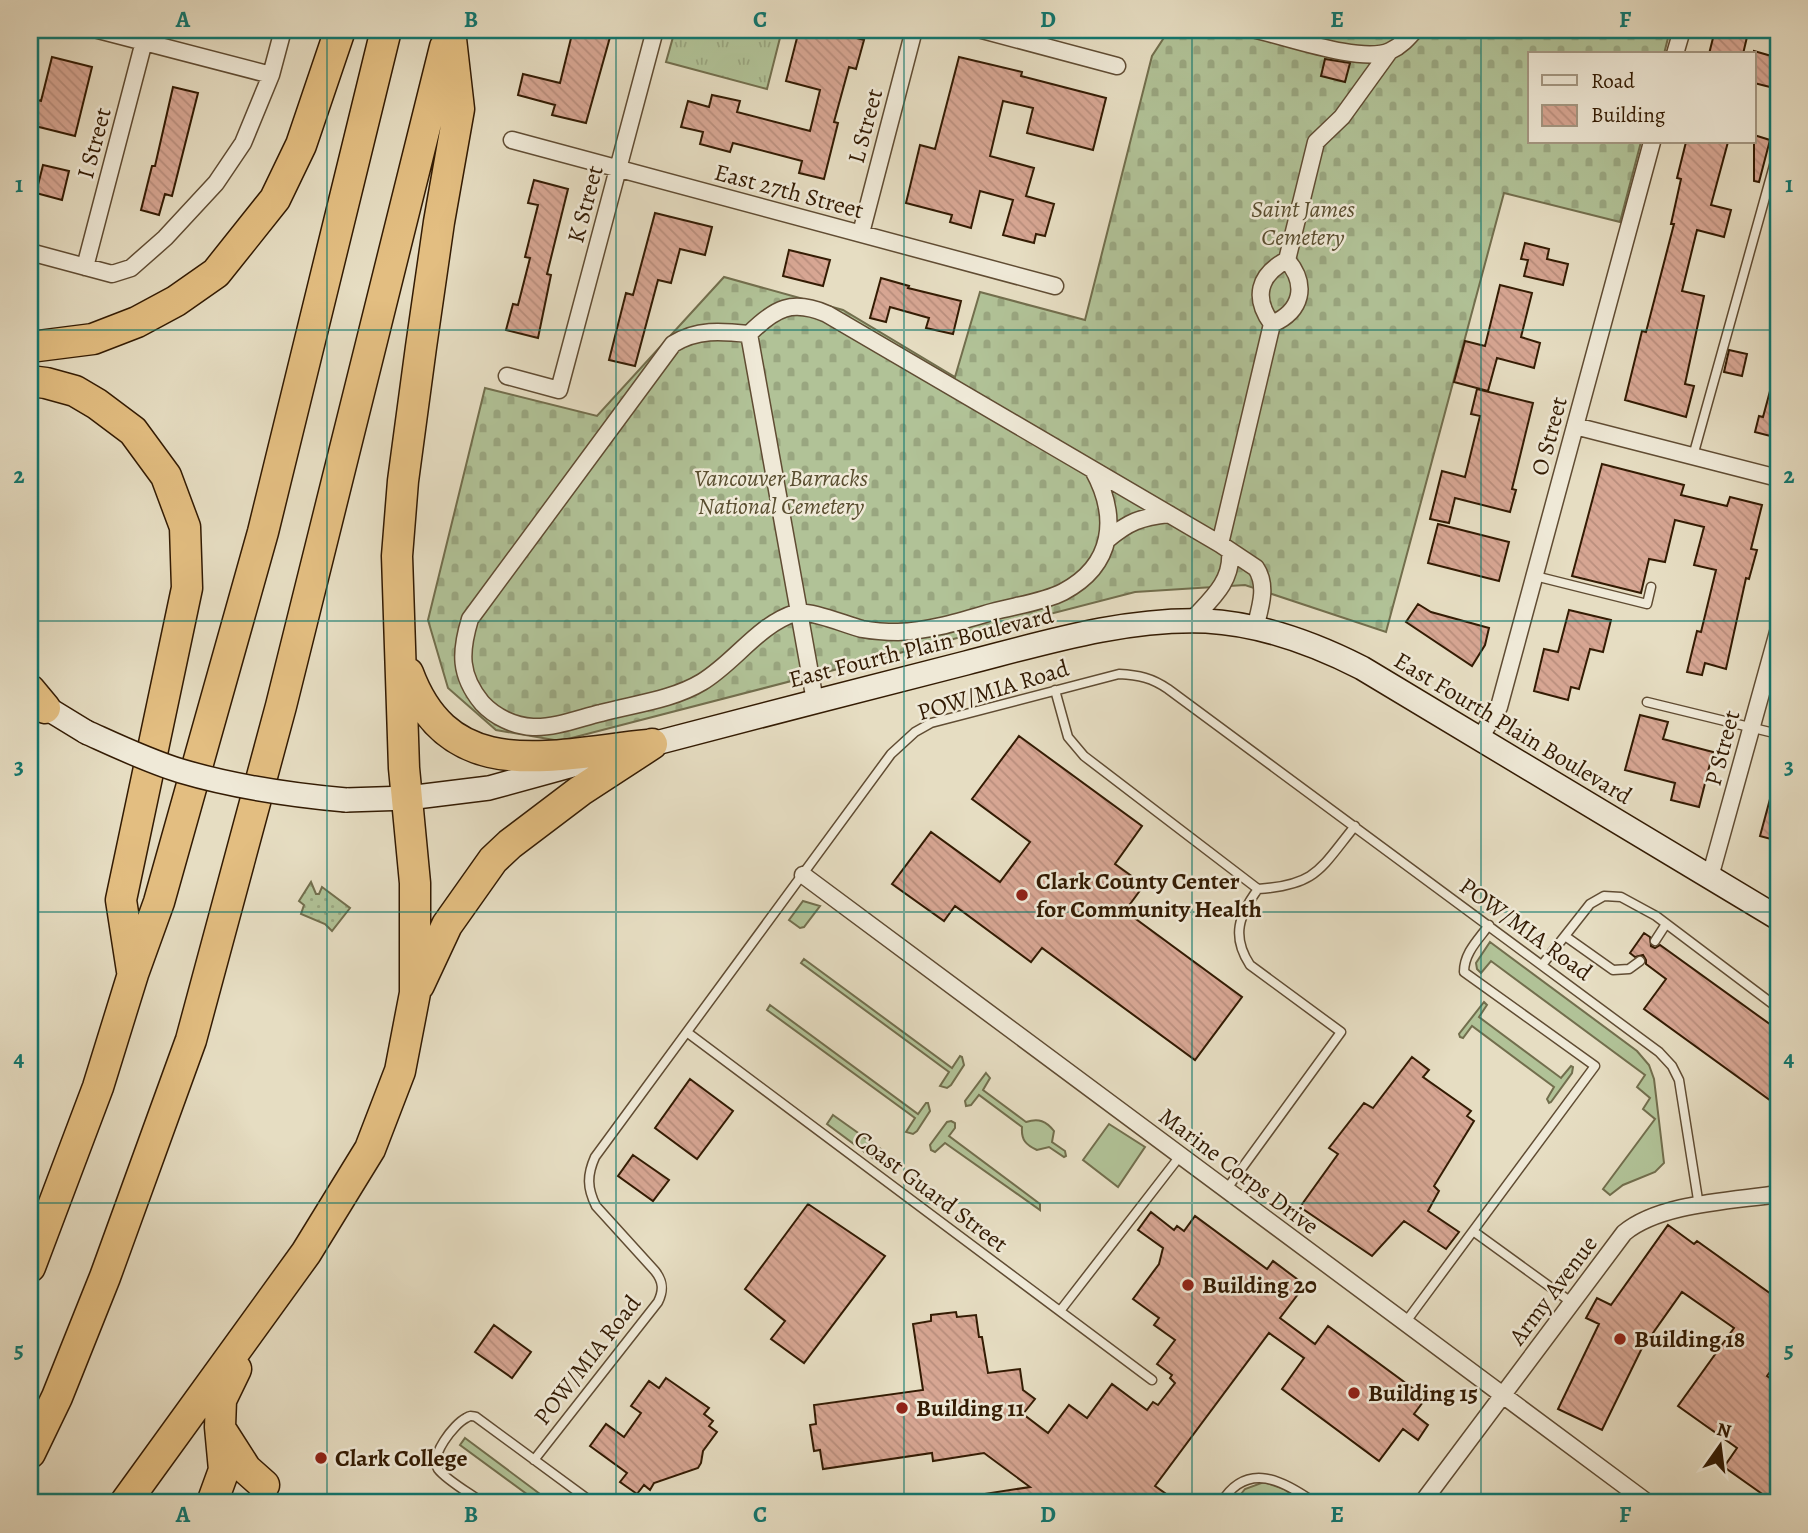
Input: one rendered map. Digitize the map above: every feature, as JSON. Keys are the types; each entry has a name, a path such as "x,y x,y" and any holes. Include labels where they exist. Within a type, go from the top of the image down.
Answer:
{"highway":[{"path":"30,347 93,339 137,322 176,301 216,273 275,200 301,145 340,30"},
{"path":"30,1267 98,1087 133,974 159,902 262,531 386,30"},
{"path":"125,1503 306,1253 370,1149 400,1071 415,993 415,883 404,768 397,556 403,481 439,222 459,109 450,30"},
{"path":"30,1453 57,1396 105,1277 191,1040 281,706 450,30"},
{"path":"30,381 75,391 133,431 166,476 185,527 187,588 121,900 133,974"},
{"path":"401,656 424,709 442,729 462,742 484,751 519,758 652,744"},
{"path":"415,993 447,925 494,860 510,844 580,791 652,744"},
{"path":"212,1503 224,1470 220,1427 221,1400 261,1317"},
{"path":"220,1427 246,1469 270,1494"}],"main road":[{"name":"East Fourth Plain Boulevard","path":"35,698 86,732 179,771 270,791 346,800 408,798 489,788 815,701 1084,634 1139,624 1191,621 1255,628 1299,640 1338,656 1480,738 1778,918"}],"street":[{"path":"98,30 146,36 271,75"},
{"path":"30,252 112,274 131,268 165,238 216,183 243,143 271,75 283,30"},
{"name":"K Street","path":"507,376 559,390 655,30"},
{"name":"L Street","path":"860,233 914,30"},
{"path":"982,30 1117,66"},
{"path":"1256,30 1353,54 1389,52"},
{"path":"1272,324 1264,314 1261,288 1275,266 1287,260 1316,142 1342,117 1389,52 1415,30"},
{"path":"1676,52 1682,30"},
{"name":"I Street","path":"85,267 146,36"},
{"name":"East 27th Street","path":"512,139 1055,286"},
{"name":"O Street","path":"1480,738 1499,707 1651,144"},
{"path":"1272,324 1283,320 1297,302 1299,280 1295,269 1287,260"},
{"path":"1093,470 1105,491 1109,516 1107,540 1097,562 1081,580 1060,593 932,629 898,632 864,629 798,612 771,624 702,682 680,692 559,724 534,727 510,722 488,710 472,691 463,667 463,643 470,619 673,344 702,331 749,334 778,310 794,306 811,307 827,314 1093,470 1168,514 1256,568 1262,598 1255,628"},
{"path":"1191,621 1224,584 1231,565 1225,548 1272,324"},
{"path":"749,334 815,701"},
{"path":"1575,426 1778,478"},
{"path":"1107,540 1125,525 1146,517 1168,514"},
{"name":"P Street","path":"1710,877 1778,632"},
{"name":"Marine Corps Drive","path":"803,875 1648,1503"},
{"name":"Army Avenue","path":"1422,1503 1612,1246 1635,1224 1662,1212 1778,1195"}],"lane":[{"path":"1693,456 1778,151"},
{"path":"1535,576 1647,604 1651,587"},
{"name":"POW/MIA Road","path":"534,1460 661,1296 663,1289 660,1276 596,1206 588,1181 595,1157 891,754 915,732 931,723 1119,674 1139,675 1156,680 1659,1052 1672,1066 1679,1080 1699,1206"},
{"path":"1055,691 1068,737 1084,756 1258,889 1289,887 1308,879 1327,862 1355,827"},
{"path":"1647,702 1778,734"},
{"path":"1226,1190 1341,1032 1250,965 1242,953 1239,940 1240,921 1258,889"},
{"path":"1542,965 1590,904 1604,896 1621,897 1666,924 1778,1008"},
{"path":"1655,941 1666,924"},
{"path":"1405,1323 1595,1066 1464,972 1464,962 1470,950 1489,925"},
{"path":"1565,936 1613,970 1629,969 1640,961"},
{"name":"Coast Guard Street","path":"688,1033 1152,1380"},
{"path":"1060,1311 1180,1156"},
{"path":"1473,1231 1571,1302"},
{"path":"483,1503 436,1465 438,1449 464,1419 471,1416 593,1503"},
{"path":"1221,1503 1229,1492 1244,1483 1269,1478 1285,1483 1315,1503"}],"green space":[{"path":"675,30 782,30 767,89 666,62"},
{"path":"1169,30 1670,30 1664,52 1528,52 1528,144 1640,144 1620,222 1504,193 1386,632 1245,585 1135,592 560,741 496,730 448,688 428,620 485,388 597,416 724,277 843,310 955,377 980,292 1085,320 1152,56"},
{"path":"311,882 316,894 319,894 322,887 350,908 332,931 325,924 301,914 304,905 299,901"},
{"path":"803,901 820,906 804,927 800,928 789,920"},
{"path":"1490,942 1637,1051 1649,1065 1654,1079 1664,1163 1655,1172 1623,1185 1610,1195 1603,1189 1655,1119 1643,1109 1650,1098 1637,1087 1645,1075 1491,961 1481,973 1476,963"},
{"path":"804,959 952,1068 960,1056 962,1057 964,1065 951,1085 947,1088 940,1086 949,1072 801,963"},
{"path":"1484,1002 1487,1005 1479,1017 1561,1078 1573,1067 1572,1073 1551,1102 1547,1099 1554,1087 1472,1026 1463,1038 1460,1037 1459,1034"},
{"path":"770,1005 918,1114 928,1103 930,1111 917,1131 913,1134 906,1132 915,1118 767,1010"},
{"path":"986,1073 990,1078 983,1090 1026,1122 1038,1120 1048,1125 1054,1131 1052,1142 1065,1151 1066,1156 1049,1147 1037,1150 1030,1146 1023,1139 1022,1127 979,1095 971,1105 966,1106 965,1101"},
{"path":"833,1115 885,1152 878,1162 827,1124"},
{"path":"947,1122 955,1123 955,1128 949,1136 1040,1204 1040,1210 945,1143 935,1152 931,1150 930,1145"},
{"path":"1109,1124 1145,1147 1118,1187 1083,1160"},
{"path":"465,1438 552,1503 539,1503 460,1445"},
{"path":"1264,1482 1284,1489 1303,1503 1234,1503 1245,1489"}],"building":[{"path":"573,30 612,30 586,123 552,115 555,105 518,95 523,74 560,83"},
{"path":"799,30 827,30 864,40 856,69 849,67 834,122 838,123 824,179 799,173 802,161 733,143 730,152 700,144 703,132 681,127 688,101 709,107 712,95 740,101 737,112 810,131 820,90 786,81"},
{"path":"1715,30 1747,37 1743,52 1710,52"},
{"path":"1754,52 1775,57 1773,64 1776,65 1770,87 1756,84"},
{"path":"52,57 92,67 75,136 31,125 38,100 41,101"},
{"path":"959,57 1022,72 1021,76 1106,98 1093,150 1027,133 1033,108 1003,101 990,156 1034,168 1026,196 1054,204 1045,236 1036,234 1034,243 1003,235 1013,200 980,191 971,228 950,222 952,215 906,203 920,145 935,149"},
{"path":"1325,59 1350,63 1345,82 1321,76"},
{"path":"173,87 198,93 172,196 165,194 159,215 141,210 152,166 155,166"},
{"path":"1756,136 1770,140 1759,182 1754,181"},
{"path":"1686,144 1727,144 1711,205 1731,210 1724,237 1697,230 1682,291 1704,296 1685,384 1694,386 1686,417 1625,400 1642,331 1646,332 1674,224 1671,224 1681,179 1677,178"},
{"path":"43,165 69,171 62,200 36,193"},
{"path":"534,180 568,189 547,274 551,275 538,338 506,330 513,304 518,305 530,258 525,257 538,205 528,203"},
{"path":"655,213 712,227 705,255 680,249 671,283 658,280 635,366 609,360 626,293 633,295"},
{"path":"1525,243 1549,249 1547,259 1568,264 1563,285 1524,276 1528,260 1521,259"},
{"path":"789,250 830,260 823,286 783,276"},
{"path":"881,278 909,286 908,288 961,301 953,334 926,328 929,318 890,307 886,322 870,318"},
{"path":"1500,285 1532,293 1521,337 1540,343 1534,368 1497,358 1488,391 1454,382 1465,341 1485,346"},
{"path":"1729,350 1747,354 1742,376 1724,372"},
{"path":"1773,380 1778,381 1778,438 1755,432 1759,416 1763,417"},
{"path":"1477,389 1533,403 1512,489 1516,490 1510,512 1455,498 1449,523 1430,519 1442,471 1465,477 1480,416 1471,414"},
{"path":"1602,464 1684,485 1681,495 1727,506 1730,497 1762,505 1751,549 1757,550 1749,579 1746,578 1726,669 1705,663 1702,675 1687,672 1697,631 1701,632 1716,570 1694,565 1704,527 1675,520 1665,562 1649,559 1641,593 1572,576"},
{"path":"1438,524 1509,542 1499,581 1428,563"},
{"path":"1418,604 1431,612 1489,628 1485,645 1472,666 1406,622"},
{"path":"1569,610 1611,620 1603,652 1590,649 1579,689 1571,687 1568,700 1534,691 1544,649 1558,652"},
{"path":"1640,715 1668,722 1663,739 1713,752 1699,807 1671,800 1675,783 1625,770"},
{"name":"Clark County Center for Community Health","path":"1019,736 1142,826 1115,864 1144,885 1125,911 1242,997 1195,1060 1042,948 1031,962 955,906 944,921 892,884 931,832 1000,882 1030,842 972,799"},
{"path":"1773,788 1778,789 1778,841 1760,836"},
{"path":"1644,933 1650,937 1651,946 1655,948 1660,945 1778,1030 1778,1106 1644,1009 1666,979 1646,964 1643,955 1635,957 1630,953"},
{"path":"1412,1057 1429,1070 1423,1077 1471,1111 1467,1116 1474,1121 1434,1186 1439,1191 1428,1211 1459,1232 1446,1249 1404,1221 1372,1256 1300,1207 1338,1154 1329,1148 1364,1103 1373,1108"},
{"path":"690,1079 733,1111 697,1159 655,1128"},
{"path":"633,1155 669,1180 653,1201 618,1176"},
{"path":"808,1204 885,1256 804,1363 771,1339 785,1321 745,1289"},
{"path":"1151,1212 1174,1230 1177,1226 1184,1231 1195,1216 1267,1269 1273,1261 1305,1285 1280,1318 1315,1344 1328,1326 1426,1398 1414,1414 1428,1425 1418,1440 1403,1429 1379,1461 1282,1389 1304,1358 1269,1333 1155,1486 1179,1503 985,1503 984,1494 1030,1487 984,1453 933,1461 932,1453 823,1469 820,1450 814,1451 810,1425 816,1424 814,1405 923,1390 913,1324 931,1321 931,1315 956,1312 957,1317 976,1315 988,1373 1020,1369 1023,1390 1035,1399 1023,1414 1048,1433 1069,1405 1087,1418 1112,1384 1147,1410 1153,1402 1158,1405 1175,1383 1170,1378 1172,1375 1157,1364 1175,1340 1154,1325 1159,1318 1133,1299 1159,1264 1163,1248 1138,1230"},
{"name":"Building 18","path":"1668,1225 1694,1244 1697,1241 1778,1299 1778,1361 1767,1376 1778,1384 1778,1503 1724,1467 1737,1448 1678,1406 1734,1328 1682,1292 1641,1350 1602,1430 1558,1409 1599,1324 1586,1318 1597,1298 1611,1305"},
{"path":"494,1325 531,1352 512,1378 475,1352"},
{"path":"666,1378 709,1408 704,1414 713,1421 709,1426 717,1432 703,1451 698,1468 654,1483 650,1490 644,1485 637,1494 620,1482 627,1473 590,1446 606,1424 624,1437 641,1413 631,1406 649,1381 659,1388"}],"place":[{"name":"Clark County Center for Community Health","path":"1022,895"},
{"name":"Building 20","path":"1188,1285"},
{"name":"Building 18","path":"1620,1339"},
{"name":"Building 15","path":"1354,1393"},
{"name":"Building 11","path":"902,1408"},
{"name":"Clark College","path":"321,1458"}],"park label":[{"name":"Saint James Cemetery","path":"1303,223"},
{"name":"Vancouver Barracks National Cemetery","path":"781,492"}]}
